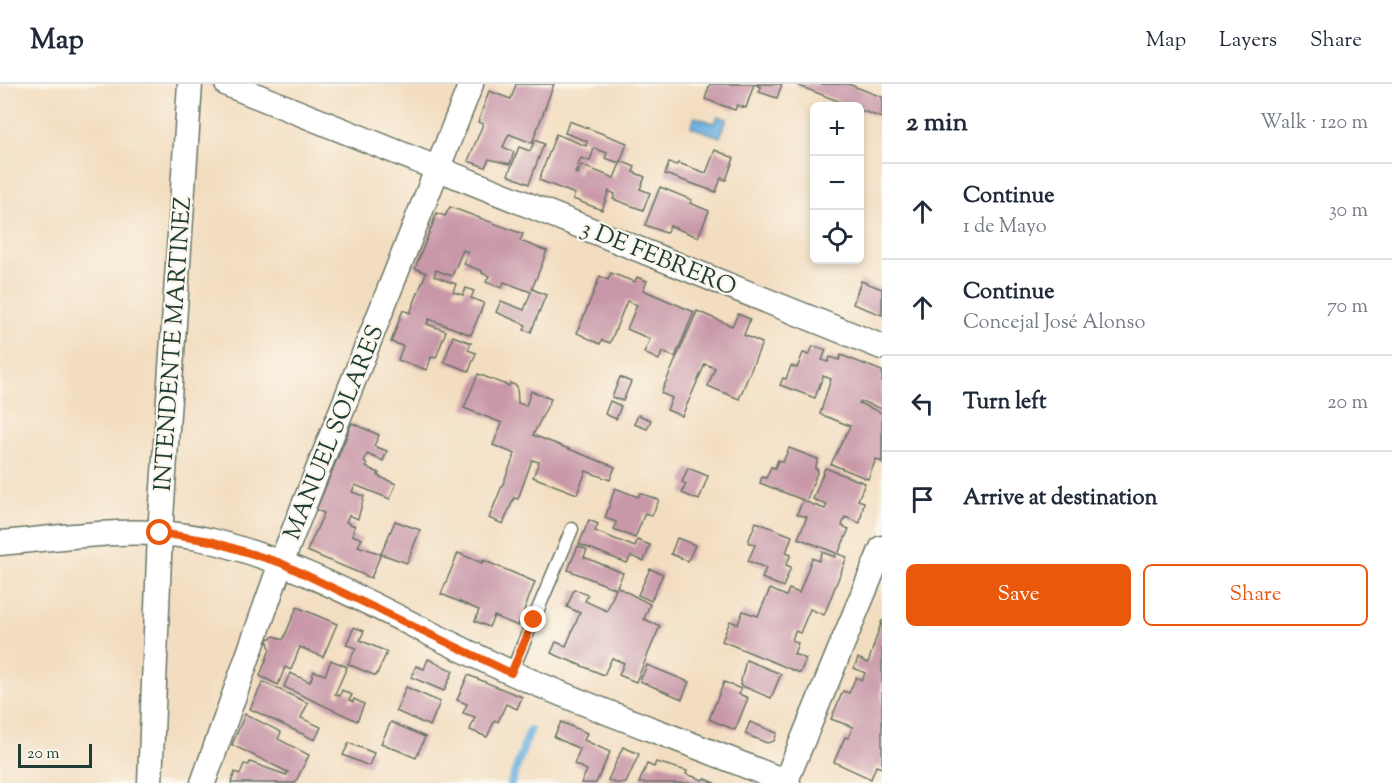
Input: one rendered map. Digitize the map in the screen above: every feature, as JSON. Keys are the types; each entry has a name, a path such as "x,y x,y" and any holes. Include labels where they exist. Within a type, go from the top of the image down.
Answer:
{"street":[{"name":"INTENDENTE MARTINEZ","path":"150,783 160,533 190,84"},
{"name":"3 DE FEBRERO","path":"227,84 882,347"},
{"name":"MANUEL SOLARES","path":"203,783 281,563 471,84"},
{"path":"0,543 105,534 160,533 211,541 281,563 511,673 786,783 882,548"}],"lane":[{"path":"511,673 572,529"}],"water":[{"path":"718,116 727,119 720,137 691,127 695,117 714,123"}],"building":[{"path":"516,84 554,84 532,143 509,134 503,147 514,152 510,164 489,159 485,167 468,161 483,124 478,122 489,91 511,99"},
{"path":"710,84 754,84 746,108 737,105 735,110 705,99"},
{"path":"754,84 782,84 777,98 759,92 761,87"},
{"path":"794,84 848,84 882,97 882,118 864,111 864,102 841,102"},
{"path":"569,121 627,143 620,163 605,158 607,153 594,148 590,161 581,158 575,173 578,174 581,165 614,178 621,161 635,167 633,172 645,177 640,189 650,193 643,210 613,199 615,194 609,191 602,210 573,199 575,194 539,180 556,134 586,146 587,141 565,133"},
{"path":"535,140 544,144 529,184 508,175 519,147 530,151"},
{"path":"715,150 734,158 726,180 721,178 716,192 665,174 669,163 677,165 678,163 706,173"},
{"path":"660,187 692,200 690,203 709,211 698,237 670,226 666,233 645,225"},
{"path":"450,207 523,234 520,241 547,251 532,289 546,295 531,332 524,330 526,325 496,312 501,301 524,310 531,292 504,282 502,288 486,282 489,276 464,264 468,252 463,250 452,276 436,270 434,276 456,284 453,292 463,295 466,288 474,291 471,298 484,303 471,335 429,319 427,324 446,331 436,358 431,357 427,370 398,360 403,346 391,342 403,310 410,313 426,273 415,268 437,213 445,216"},
{"path":"611,273 635,282 637,277 647,281 643,290 694,312 675,357 662,352 659,360 644,353 650,339 627,329 637,305 627,301 610,343 602,340 600,344 577,333 600,276 608,280"},
{"path":"861,281 882,289 882,315 853,304"},
{"path":"697,311 732,326 738,314 750,319 744,335 762,343 739,399 708,386 715,368 705,364 682,416 667,410 672,398 661,393"},
{"path":"453,336 471,343 468,350 476,353 469,371 444,362"},
{"path":"813,346 826,350 822,360 828,362 830,357 839,360 841,355 882,371 882,409 861,401 859,403 882,413 882,462 876,459 868,479 831,464 850,426 820,414 831,379 823,376 815,398 780,385 783,378 786,379 791,366 797,368 803,353 809,355"},
{"path":"478,374 509,386 510,383 517,386 518,403 526,406 531,391 551,399 533,435 615,467 610,480 586,471 577,494 533,477 539,462 532,460 518,499 514,498 503,524 489,518 515,454 493,445 502,423 464,408"},
{"path":"620,377 631,382 623,401 612,397"},
{"path":"610,401 621,406 616,419 605,414"},
{"path":"638,415 651,420 647,429 634,424"},
{"path":"352,423 379,435 374,446 387,451 383,461 367,454 364,462 367,464 366,467 379,473 378,476 396,484 390,499 355,485 352,492 364,496 358,519 349,515 346,522 355,526 352,535 362,539 358,546 381,554 371,578 307,551 324,513 316,510"},
{"path":"789,448 818,459 815,469 818,470 806,502 825,509 827,505 813,499 825,468 865,483 858,500 864,502 860,523 845,517 842,526 849,529 838,554 847,557 824,615 810,609 800,633 795,631 792,640 798,643 794,654 806,659 800,673 722,641 730,621 738,624 743,611 758,616 770,589 786,596 789,589 799,593 812,558 819,561 822,552 835,557 836,553 798,538 807,517 797,514 803,500 760,483 762,477 766,478 771,467 775,468 778,460 783,462"},
{"path":"688,468 708,476 699,500 682,493 686,484 682,482"},
{"path":"615,488 638,497 640,493 659,500 652,516 645,513 635,538 614,529 616,522 605,518"},
{"path":"589,520 598,524 595,531 635,547 637,540 650,545 644,561 631,556 627,563 579,544"},
{"path":"395,521 420,530 407,563 381,554"},
{"path":"756,522 792,536 786,553 791,555 786,565 791,567 783,587 762,578 766,568 748,561 755,545 748,542"},
{"path":"677,538 695,545 688,561 671,554"},
{"path":"578,546 587,550 584,557 623,573 617,587 650,604 644,619 660,626 636,682 619,675 624,663 612,658 604,675 551,653 556,642 566,646 580,613 567,607 574,589 588,595 585,601 607,611 616,589 568,570"},
{"path":"458,553 482,563 483,560 535,582 518,626 494,616 489,627 475,621 479,610 441,594"},
{"path":"650,569 663,574 651,601 638,595"},
{"path":"297,607 337,624 323,657 300,647 291,670 285,667 278,685 260,676 270,649 267,639 275,636 283,640"},
{"path":"882,620 882,768 876,766 871,779 834,762 845,737 848,738 853,727 831,719 843,691 849,693 856,677 862,680 865,673 854,668 858,658 868,663"},
{"path":"354,627 364,631 360,640 387,652 376,676 348,664 356,648 346,645"},
{"path":"428,659 453,671 444,691 411,677 416,666 424,669"},
{"path":"331,660 347,667 335,694 340,696 342,690 352,695 349,700 353,702 354,699 364,704 357,721 284,687 290,673 310,682 314,671 325,675"},
{"path":"746,660 781,674 771,698 740,685"},
{"path":"647,665 689,682 682,699 640,681"},
{"path":"468,675 522,697 517,709 506,704 498,722 495,720 487,737 470,730 475,717 463,713 467,704 457,700"},
{"path":"263,682 308,703 301,718 321,727 315,740 250,709"},
{"path":"724,682 741,689 739,694 748,698 735,730 709,719"},
{"path":"406,687 440,702 430,726 396,711"},
{"path":"245,714 281,732 278,739 309,755 295,783 231,783 235,772 240,774 244,764 249,765 250,762 286,775 288,772 232,745"},
{"path":"391,722 425,737 416,758 381,743"},
{"path":"561,722 587,733 584,740 610,752 596,783 581,783 587,770 574,764 580,749 554,737"},
{"path":"750,722 777,733 774,741 767,743 745,734"},
{"path":"349,743 374,753 369,766 343,755"},
{"path":"623,747 639,754 626,783 615,783 608,780"},
{"path":"656,762 687,771 686,774 715,783 639,783 647,764 654,767"}],"waterway":[{"path":"511,783 530,730"}],"route":[{"path":"160,533 211,541 281,563 511,673 534,620"}]}
